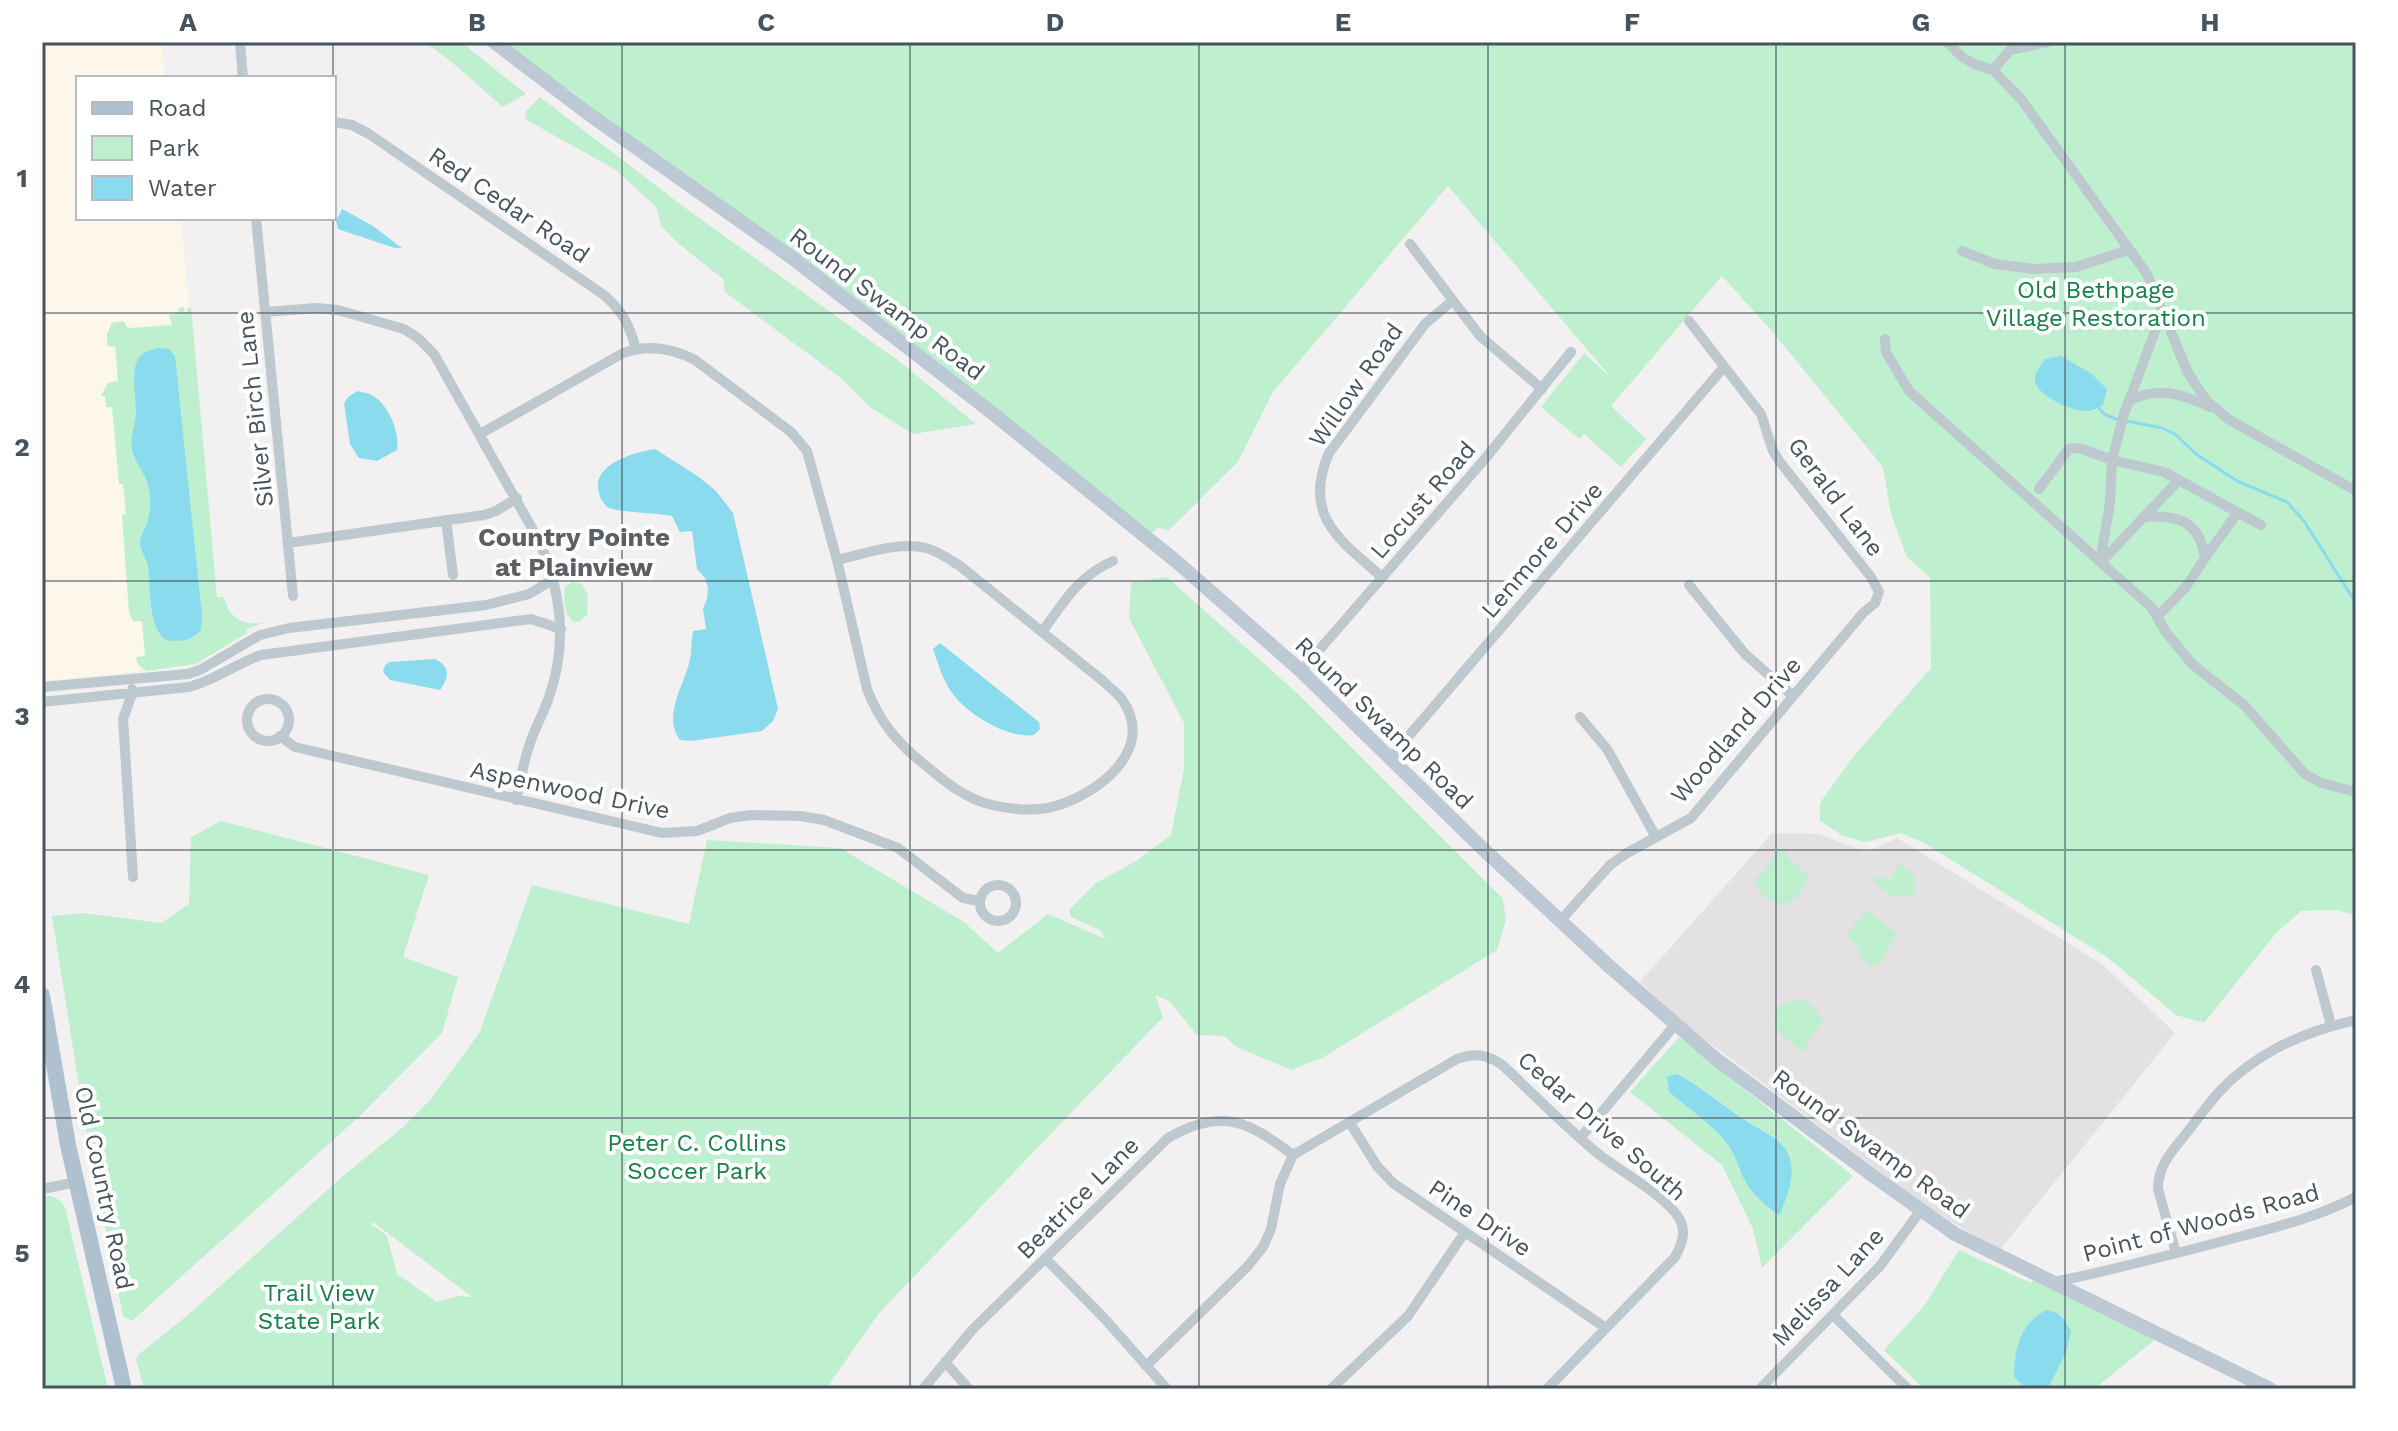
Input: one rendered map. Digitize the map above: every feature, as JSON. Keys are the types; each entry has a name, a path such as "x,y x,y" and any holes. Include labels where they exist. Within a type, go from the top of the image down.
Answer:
{"main road":[{"name":"Round Swamp Road","path":"494,42 590,115 791,257 979,402 1177,562 1301,671 1481,847 1716,1059 1955,1234 2270,1389"},
{"name":"Old Country Road","path":"42,995 68,1145 124,1389"}],"street":[{"path":"240,42 243,76"},
{"path":"1947,42 1962,57 1993,70 2021,99 2147,274 2188,373 2207,401 2228,419 2356,491"},
{"path":"1993,70 2010,50 2048,42"},
{"name":"Red Cedar Road","path":"336,122 352,125 369,134 604,295 620,309 636,349"},
{"name":"Silver Birch Lane","path":"256,220 293,596"},
{"path":"1410,244 1492,348 1542,389"},
{"path":"1962,251 1995,264 2033,269 2076,267 2128,250"},
{"name":"Willow Road","path":"1382,577 1330,528 1320,505 1320,478 1329,453 1425,324 1452,301"},
{"path":"265,312 317,308 338,310 404,329 418,338 434,354 545,552 554,579 561,629 557,666 529,745 516,800"},
{"path":"2100,562 2110,503 2112,460 2128,402 2163,310"},
{"name":"Gerald Lane","path":"1689,321 1761,414 1773,451 1780,462 1871,577"},
{"path":"1885,339 1886,352 1909,391 2152,608 2192,664 2244,705 2305,774 2321,783 2356,792"},
{"path":"480,434 595,368 636,349 678,351 695,360 791,432 807,451 837,560 867,689 874,706 897,741 949,786 991,805 1017,809 1045,808 1069,801 1093,790 1122,763 1132,731 1129,713 1121,698 960,566 926,548 904,546 837,560"},
{"name":"Locust Road","path":"1301,671 1484,460 1571,352"},
{"name":"Lenmore Drive","path":"1390,758 1724,367"},
{"path":"2128,402 2162,392 2192,398 2217,410"},
{"path":"2039,489 2069,449 2079,448 2112,460 2164,472 2261,525"},
{"path":"2100,562 2179,480"},
{"path":"288,543 484,515 517,498"},
{"path":"2157,617 2185,588 2237,513"},
{"path":"2145,517 2165,515 2185,521 2203,545 2205,558"},
{"path":"446,520 453,575"},
{"path":"1042,632 1077,585 1096,569 1113,561"},
{"name":"Woodland Drive","path":"1561,920 1610,865 1691,818 1863,613 1875,603 1879,592 1871,577"},
{"path":"42,687 175,676 200,670 260,635 289,628 486,605 529,594 554,579"},
{"path":"1689,585 1745,654 1793,696"},
{"path":"42,702 175,690 203,683 261,655 531,619 561,629"},
{"path":"131,679 132,694 123,719 133,877"},
{"name":"Aspenwood Drive","path":"275,700 286,709 288,723 280,736 269,741 252,733 248,715 254,704 275,700"},
{"path":"1580,717 1607,749 1656,837"},
{"name":"Aspenwood Drive","path":"280,736 295,747 662,833 697,831 730,818 751,815 824,820 898,848 963,898 979,901"},
{"path":"2316,970 2331,1025"},
{"path":"2176,1253 2158,1189 2158,1179 2166,1159 2220,1091 2244,1069 2281,1045 2331,1025 2356,1020"},
{"path":"1581,1137 1675,1025"},
{"name":"Cedar Drive South","path":"1350,1123 1457,1059 1484,1055 1501,1064 1599,1154 1669,1206 1681,1221 1682,1245 1675,1257 1606,1328"},
{"name":"Beatrice Lane","path":"923,1389 973,1329 1168,1138 1205,1122 1234,1122 1257,1129 1293,1155"},
{"path":"1146,1366 1248,1266 1263,1247 1271,1229 1280,1184 1293,1155 1350,1123"},
{"name":"Pine Drive","path":"1350,1123 1377,1166 1393,1183 1606,1328"},
{"path":"42,1189 77,1182"},
{"name":"Point of Woods Road","path":"2054,1282 2107,1271 2327,1212 2356,1197"},
{"name":"Melissa Lane","path":"1760,1389 1880,1266 1921,1210"},
{"path":"1331,1389 1408,1316 1465,1232"},
{"path":"1045,1258 1167,1389"},
{"path":"1833,1315 1908,1389"},
{"path":"1547,1389 1606,1328"},
{"path":"945,1362 969,1389"}],"shaded area":[{"path":"42,42 162,42 165,76 76,76 76,220 181,220 217,601 247,633 206,660 187,667 42,681"},
{"path":"1772,833 1818,834 1867,852 1897,838 2102,964 2175,1033 1999,1251 1920,1202 1682,1022 1640,982"}],"green space":[{"path":"424,42 461,42 526,94 503,107"},
{"name":"Old Bethpage Village Restoration","path":"513,42 2356,42 2356,916 2338,910 2301,911 2277,932 2204,1023 2176,1015 2107,957 1924,843 1901,833 1866,842 1843,836 1820,821 1820,803 1852,758 1931,668 1930,578 1907,557 1891,514 1883,467 1771,330 1722,276 1611,406 1646,439 1621,467 1584,434 1579,439 1541,407 1584,353 1614,381 1448,186 1273,392 1238,462 1168,531 1158,527 1149,536 572,99 575,93 506,53"},
{"path":"540,97 688,210 900,362 976,424 913,434 870,407 842,379 725,292 723,279 661,226 656,207 616,170 525,119 526,111"},
{"path":"184,307 185,313 191,307 217,597 224,597 229,610 238,619 263,623 246,629 247,633 196,664 147,671 139,666 136,659 145,656 142,621 133,621 129,613 122,515 126,514 123,484 119,484 112,407 106,407 105,396 101,396 108,383 118,381 115,347 107,346 107,334 112,323 123,321 128,328 172,325 169,315 179,313 179,308"},
{"name":"Peter C. Collins Soccer Park","path":"1167,577 1297,693 1503,899 1506,920 1497,950 1322,1058 1291,1070 1237,1047 1224,1036 1197,1035 1169,1001 1155,995 1163,1017 879,1313 826,1389 144,1389 136,1360 138,1355 402,1128 431,1099 480,1032 532,885 689,924 707,840 840,848 964,922 998,953 1048,914 1106,939 1100,930 1071,917 1069,910 1096,883 1136,861 1171,835 1184,769 1184,723 1129,618 1131,582","holes":["373,1222 471,1296 437,1302 397,1274 387,1236 371,1224"]},
{"path":"572,582 581,584 588,595 587,615 579,622 568,616 565,606 565,587"},
{"path":"221,821 429,875 403,957 458,977 442,1033 362,1114 132,1321 123,1316 84,1117 52,916 83,913 161,923 189,904 191,837"},
{"path":"1779,848 1786,851 1786,856 1809,876 1799,894 1782,905 1765,896 1755,880"},
{"path":"1899,864 1912,871 1917,890 1912,897 1895,897 1874,884 1880,876 1891,880"},
{"path":"1867,909 1896,936 1878,966 1877,963 1872,967 1857,955 1861,950 1846,935"},
{"path":"1797,999 1810,1003 1824,1021 1809,1040 1805,1052 1781,1034 1774,1022 1779,1008"},
{"path":"1679,1037 1853,1176 1762,1268 1753,1229 1722,1165 1630,1092","holes":["1677,1074 1774,1137 1740,1172 1732,1148 1702,1119"]},
{"path":"42,1196 55,1198 65,1207 108,1389 42,1389"},
{"path":"1959,1250 2031,1283 2035,1278 2157,1338 2094,1389 2035,1389 2049,1386 2015,1377 2027,1389 1924,1389 1884,1350 1924,1306"}],"water":[{"path":"342,209 373,226 402,248 338,229 336,221"},
{"path":"159,348 169,349 175,356 202,616 201,630 192,637 178,641 165,639 154,622 148,566 140,542 149,514 149,489 132,446 136,414 136,364 142,354"},
{"path":"2061,356 2092,374 2107,389 2103,405 2090,411 2079,410 2062,405 2039,389 2035,376 2039,367 2045,359"},
{"path":"358,391 376,398 395,426 397,450 377,461 359,458 350,444 344,403"},
{"path":"655,449 699,477 716,491 733,513 778,709 773,721 762,731 691,741 680,740 675,731 674,712 691,656 693,631 706,629 703,609 708,588 705,578 697,569 692,531 680,532 672,516 609,508 600,497 598,483 607,468 616,462"},
{"path":"940,643 1039,722 1040,729 1034,735 1014,734 992,725 964,706 949,688 940,669 933,649"},
{"path":"435,659 447,673 440,690 390,680 383,672 390,662"},
{"path":"1677,1074 1769,1134 1784,1148 1792,1169 1788,1193 1779,1215 1750,1189 1732,1151 1722,1138 1669,1092 1667,1077"},
{"path":"2046,1310 2059,1314 2071,1331 2066,1353 2049,1386 2027,1389 2014,1377 2017,1347 2024,1330"}],"waterway":[{"path":"2098,407 2104,414 2116,419 2162,428 2175,434 2196,454 2237,481 2287,502 2304,521 2356,603"}],"district":[{"name":"Country Pointe at Plainview","path":"574,552"}],"park label":[{"name":"Trail View State Park","path":"319,1307"}]}
